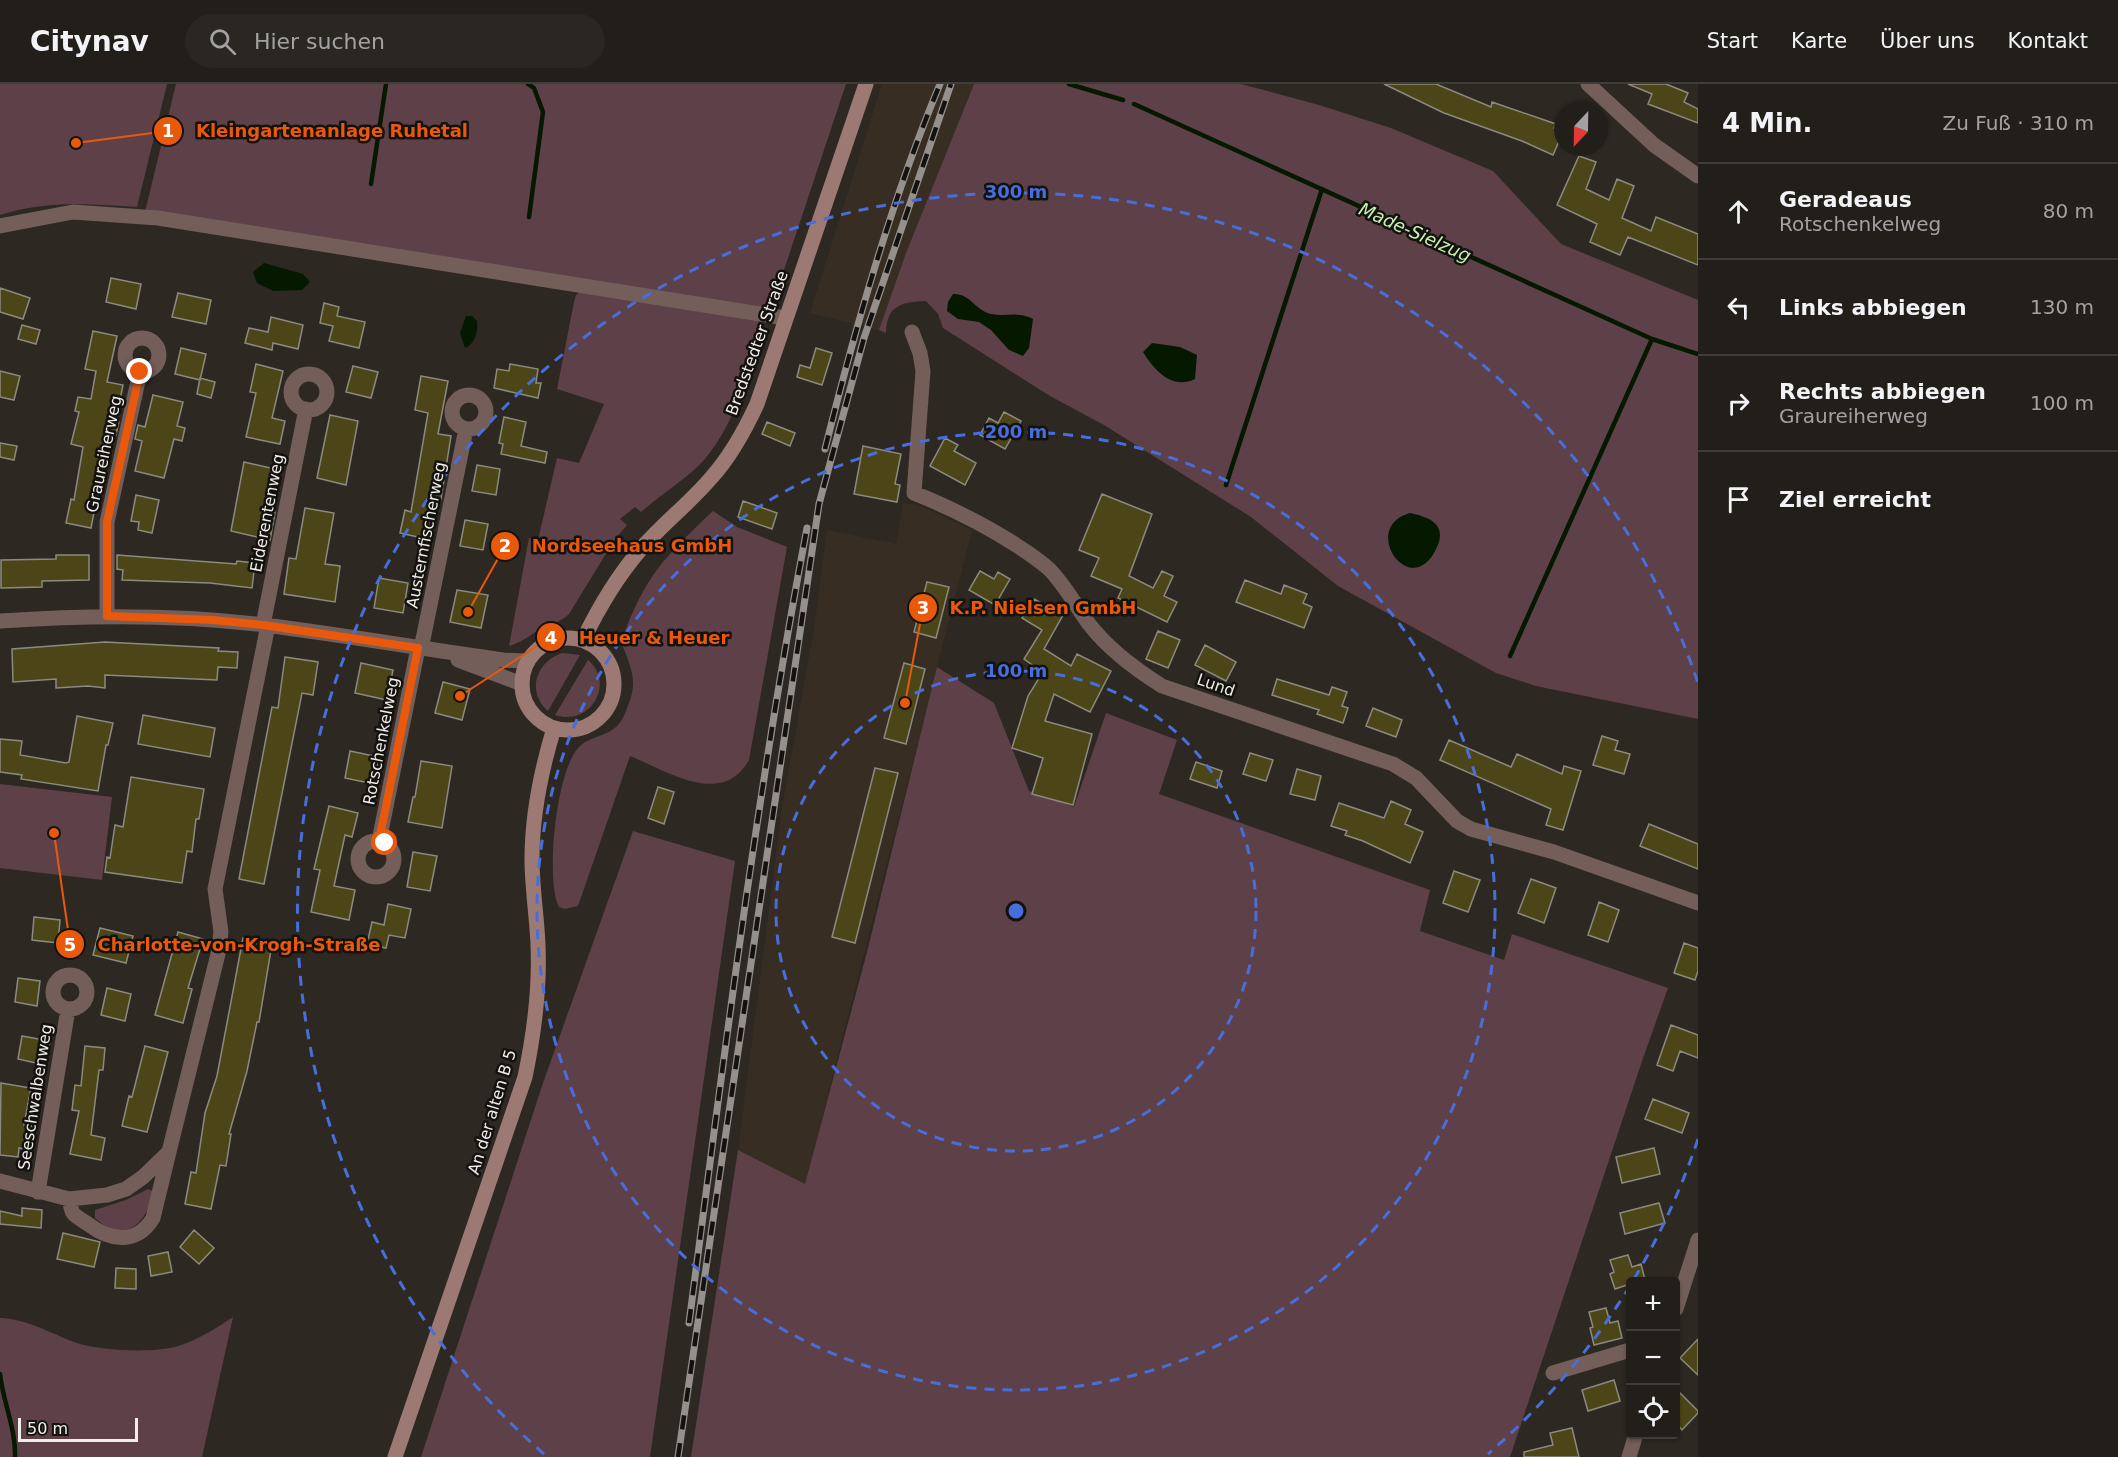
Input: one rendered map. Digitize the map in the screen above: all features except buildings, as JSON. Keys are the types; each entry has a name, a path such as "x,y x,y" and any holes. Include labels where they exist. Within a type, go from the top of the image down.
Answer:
{"main road":[{"name":"Bredstedter Straße","path":"583,640 610,588 651,538 711,479 736,445 757,404 866,84"},
{"path":"567,637 583,640 597,647 608,659 614,674 615,690 610,705 600,718 587,727 571,730 554,728 542,722 531,712 524,699 522,684 528,661 538,649 552,641 567,637"},
{"name":"An der alten B 5","path":"395,1457 516,1105 528,1061 534,1027 539,968 532,859 533,831 538,791 554,728"}],"street":[{"path":"1588,84 1654,145 1698,176"},
{"path":"0,226 73,212 158,219 785,318"},
{"name":"Lund","path":"912,332 920,353 923,371 914,493 979,521 1048,568 1090,625 1132,667 1162,686 1393,765 1416,778 1457,820 1471,829 1554,852 1698,903"},
{"name":"Graureiherweg","path":"107,616 107,522 140,372"},
{"name":"Eiderentenweg","path":"69,1199 73,1213 100,1232 115,1238 124,1239 132,1236 149,1226 153,1218 218,954 221,932 215,889 306,409"},
{"name":"Austernfischerweg","path":"424,649 466,429"},
{"path":"0,621 107,616 203,620 266,625 503,660 528,661"},
{"path":"424,649 522,684"},
{"name":"Rotschenkelweg","path":"379,841 424,649"},
{"name":"Seeschwalbenweg","path":"38,1192 68,1009"},
{"path":"0,1181 69,1199 107,1195 126,1189 143,1177 169,1152"},
{"path":"1680,1296 1698,1240"},
{"path":"1553,1373 1626,1351"},
{"path":"1629,1457 1634,1439"}],"shaded area":[{"path":"0,84 167,84 137,207 51,205 0,215"},
{"path":"176,84 846,84 781,279 768,311 145,212"},
{"path":"882,84 974,84 906,253 879,330 810,313"},
{"path":"974,84 1241,84 1319,105 1391,128 1493,171 1561,244 1698,300 1698,719 1536,686 1496,673 1338,586 1251,517 1104,425 1050,396 943,328 938,314 926,301 909,302 897,307 889,316 886,333 879,330 906,253"},
{"path":"264,263 303,274 310,282 302,290 273,291 257,283 253,272"},
{"path":"581,291 753,319 764,324 734,412 705,459 641,512 635,507 620,519 627,525 615,539 569,614 509,646 529,538 538,540 557,458 579,463 604,404 557,389 574,302 576,295"},
{"path":"953,294 964,296 991,314 1023,315 1033,319 1029,348 1023,356 1009,350 991,330 979,322 958,319 947,311 948,302"},
{"path":"466,316 472,316 477,321 477,333 474,340 465,348 460,333"},
{"path":"1152,343 1180,347 1197,355 1195,379 1179,382 1159,372 1143,352"},
{"path":"903,503 918,505 972,530 805,1185 738,1150 782,808 814,629 827,530 896,544"},
{"path":"713,511 737,527 787,547 749,760 738,774 724,782 709,784 677,777 630,756 578,906 565,909 559,907 553,874 555,826 564,778 571,759 582,744 612,730 623,718 633,690 630,667 621,642 630,619 647,584 662,563"},
{"path":"1410,513 1432,521 1437,525 1440,536 1434,553 1423,565 1412,568 1402,564 1394,555 1389,544 1389,531 1396,521"},
{"path":"562,653 580,655 548,711 537,695 537,678 546,663"},
{"path":"588,660 600,680 595,701 579,715 568,717 555,715"},
{"path":"937,667 994,703 1029,791 1074,807 1106,713 1177,740 1159,794 1430,890 1420,931 1504,960 1512,934 1668,988 1510,1457 691,1457 738,1150 805,1184 867,952"},
{"path":"0,784 112,797 102,880 0,868"},
{"path":"633,831 735,861 650,1457 421,1457 543,1083"},
{"path":"148,1189 153,1191 146,1213 135,1226 128,1230 112,1230 95,1218 95,1210 126,1200"},
{"path":"233,1317 202,1457 0,1457 0,1318 29,1324 84,1345 139,1350 175,1347 205,1334"}],"waterway":[{"path":"371,184 386,84"},
{"path":"528,84 534,88 543,112 529,217"},
{"name":"Made-Sielzug","path":"1069,84 1123,100"},
{"name":"Made-Sielzug","path":"1134,104 1652,339 1698,354"},
{"path":"1226,485 1322,189"},
{"path":"1510,656 1652,339"},
{"path":"0,1374 14,1436 15,1457"}],"railway":[{"path":"825,449 849,356 890,219 940,84"},
{"path":"678,1457 819,504 864,338 951,84"},
{"path":"689,1323 757,825 807,528"}],"place":[{"name":"Kleingartenanlage Ruhetal","path":"76,143"},
{"name":"Nordseehaus GmbH","path":"468,612"},
{"name":"Heuer & Heuer","path":"460,696"},
{"name":"K.P. Nielsen GmbH","path":"905,703"},
{"name":"Charlotte-von-Krogh-Straße","path":"54,833"}],"route":[{"path":"140,372 107,522 107,616 213,620 263,625 418,648 379,841 385,843"}]}
